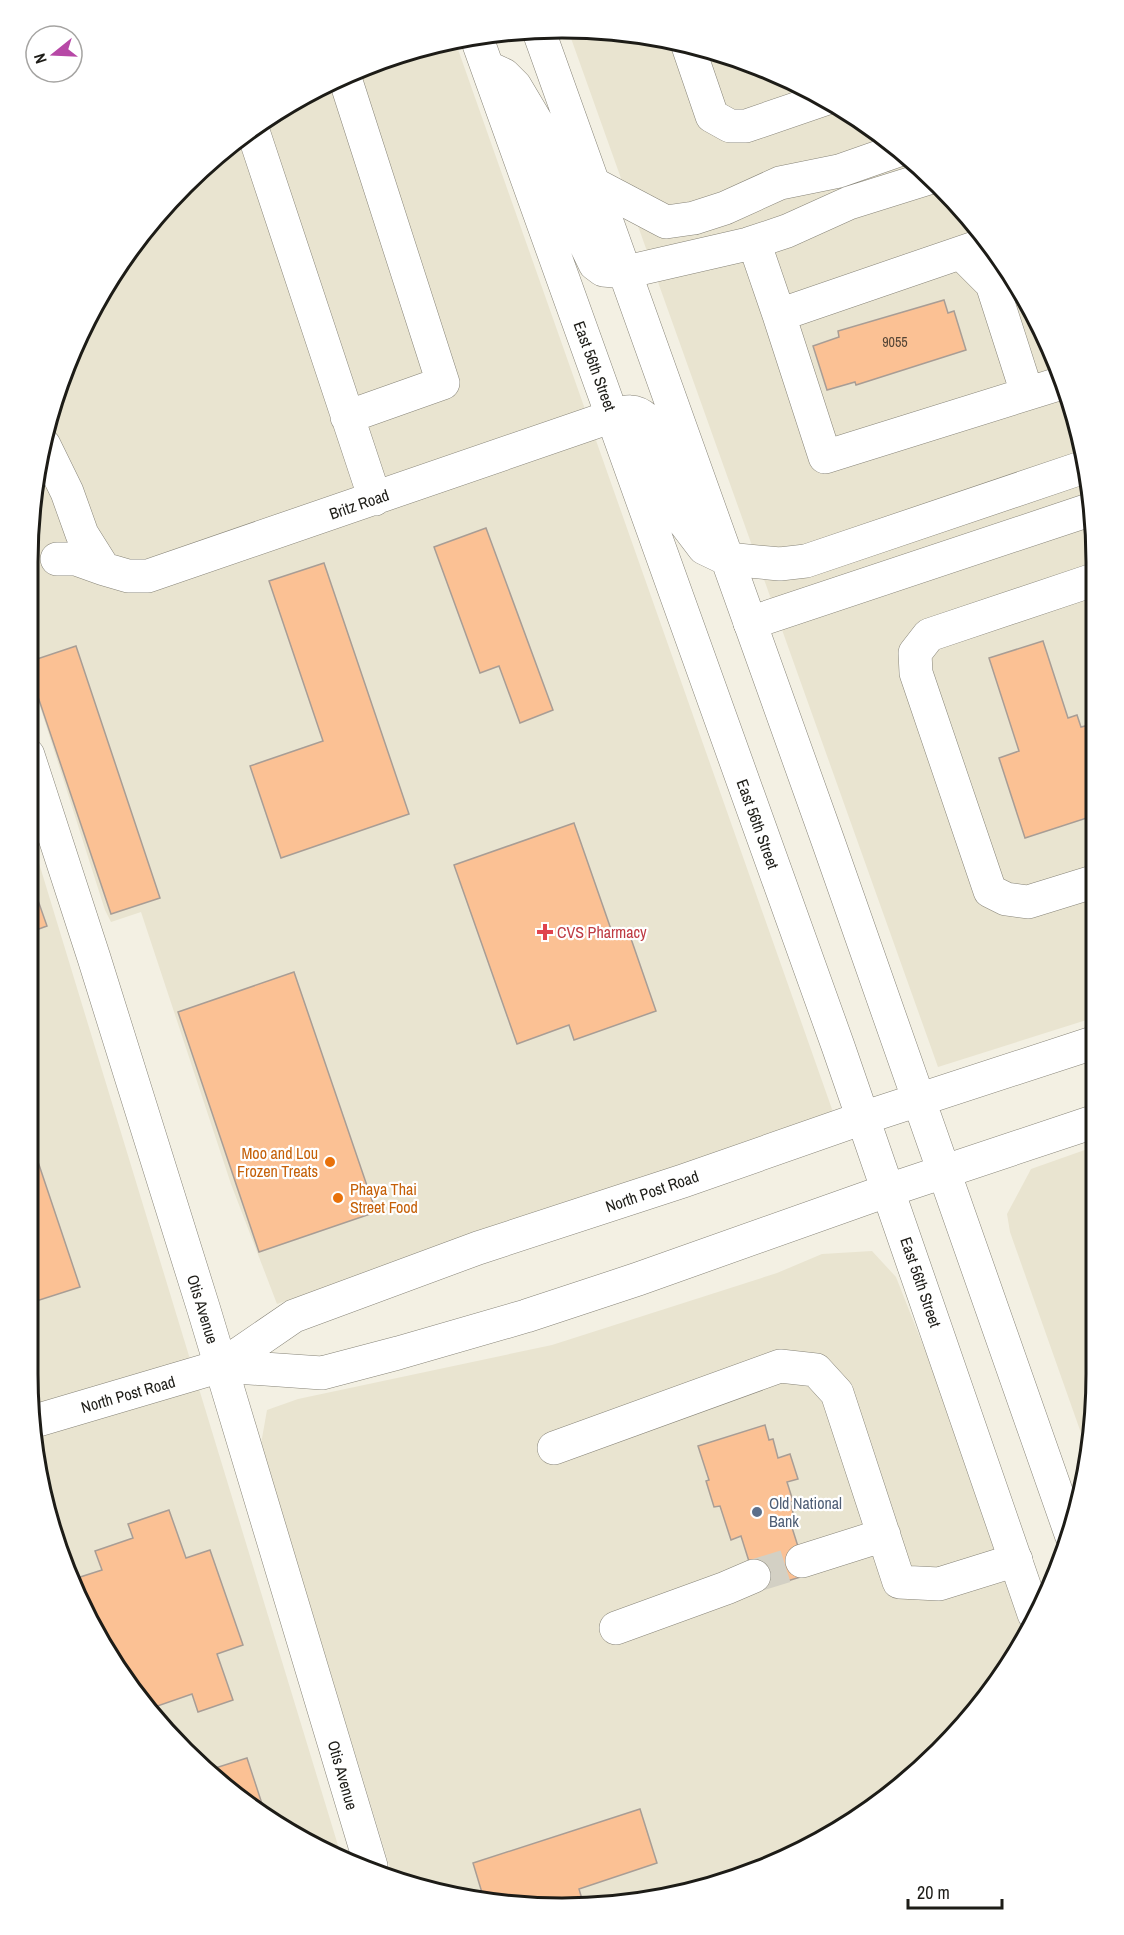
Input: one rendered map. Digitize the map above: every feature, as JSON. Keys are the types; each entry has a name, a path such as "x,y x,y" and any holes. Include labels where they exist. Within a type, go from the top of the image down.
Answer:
{"main road":[{"path":"541,39 920,1100 1066,1519"},
{"name":"East 56th Street","path":"479,45 889,1190 1031,1606"},
{"path":"690,53 712,116 730,126 746,126 814,103"},
{"path":"487,66 504,75 515,86 540,128 577,227 595,264 603,270 626,273 754,242 787,231 849,203 921,180"},
{"path":"347,84 443,383 347,417"},
{"path":"255,137 375,498"},
{"path":"594,184 666,222 694,218 725,208 780,183 839,171 890,153"},
{"path":"754,242 825,457 1056,385"},
{"path":"779,315 974,248 992,284 1027,393"},
{"name":"Britz Road","path":"57,559 76,559 128,576 162,573 624,411 633,411 646,419 686,523 704,548 727,559"},
{"path":"49,455 67,492 81,534 104,569"},
{"path":"727,559 780,564 806,561 1078,469"},
{"path":"750,623 1084,512"},
{"path":"1086,582 929,635 915,653 916,673 990,891 1006,899 1028,902 1086,884"},
{"name":"Otis Avenue","path":"38,815 94,958 221,1366 370,1861"},
{"name":"North Post Road","path":"40,1419 221,1366 294,1316 478,1248 1086,1045"},
{"name":"North Post Road","path":"221,1366 322,1372 398,1353 526,1316 944,1170 1086,1124"},
{"path":"554,1448 780,1366 816,1370 837,1393 899,1582 939,1584 1016,1560"},
{"path":"802,1561 884,1536"},
{"path":"615,1628 754,1576"}],"shaded area":[{"path":"571,38 630,42 698,55 731,65 763,77 824,108 881,146 933,191 978,243 1016,300 1047,361 1059,393 1076,460 1085,528 1086,1020 938,1067"},
{"path":"458,48 833,1112 277,1304 231,1184 141,912 111,922 105,910 38,700 38,562 42,494 55,426 77,361 108,300 146,243 191,191 216,168 271,126 330,92 393,65"},
{"path":"38,860 339,1847 300,1827 243,1789 191,1744 168,1719 126,1664 108,1635 77,1574 65,1542 48,1475 39,1407"},
{"path":"1086,1150 1086,1373 1082,1437 1010,1232 1007,1214 1031,1169"},
{"path":"872,1251 896,1277 928,1358 1021,1626 998,1664 978,1692 933,1744 881,1789 824,1827 763,1858 731,1870 698,1880 630,1893 562,1898 494,1893 426,1880 390,1869 261,1444 267,1410 298,1399 552,1345 777,1273 822,1254"}],"building":[{"path":"944,300 948,313 954,311 966,350 856,385 855,382 827,390 813,346 839,337 838,331"},
{"path":"486,528 553,710 520,723 499,666 480,673 434,547"},
{"path":"324,563 409,814 281,858 250,766 323,741 269,581"},
{"path":"1043,641 1068,718 1077,715 1081,727 1086,726 1086,818 1025,838 999,758 1019,751 989,658"},
{"path":"76,646 160,898 111,914 38,697 38,659"},
{"name":"CVS Pharmacy","path":"574,823 613,935 628,930 656,1011 574,1040 569,1025 517,1044 454,865"},
{"path":"38,900 47,926 38,929"},
{"path":"294,972 376,1212 259,1252 178,1012"},
{"path":"38,1162 80,1287 38,1300"},
{"name":"Old National Bank","path":"765,1425 769,1440 773,1439 778,1458 790,1454 798,1479 787,1482 793,1501 790,1502 794,1516 789,1518 807,1575 758,1590 741,1536 731,1540 720,1506 714,1507 706,1481 709,1480 698,1446"},
{"path":"169,1510 186,1558 210,1550 243,1645 217,1654 233,1700 198,1712 192,1694 157,1706 108,1635 79,1577 102,1570 95,1551 133,1538 128,1524"},
{"path":"247,1758 261,1802 243,1789 217,1768"},
{"path":"640,1809 657,1863 579,1889 581,1897 562,1898 481,1891 473,1863"}],"tunnel":[{"path":"754,1576 802,1561"}],"place":[{"name":"CVS Pharmacy","path":"545,932"},
{"name":"Moo and Lou Frozen Treats","path":"330,1162"},
{"name":"Phaya Thai Street Food","path":"338,1198"},
{"name":"Old National Bank","path":"757,1512"}]}
